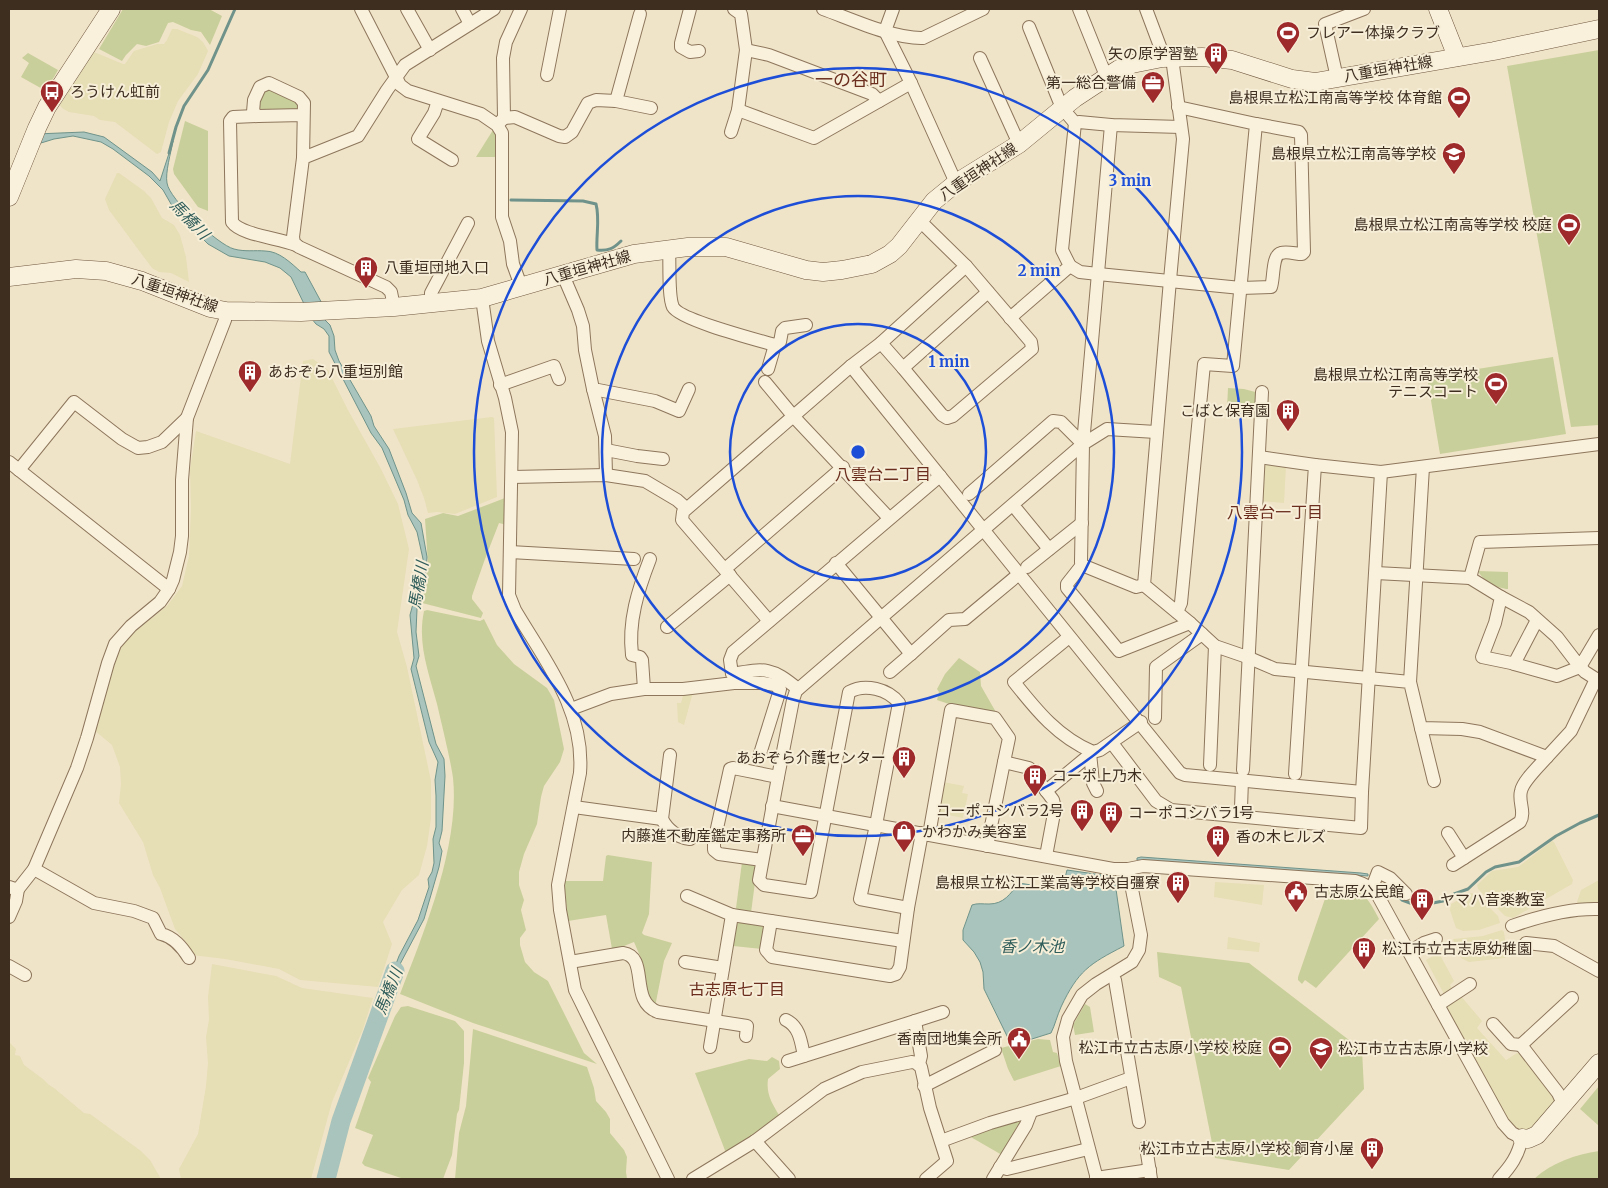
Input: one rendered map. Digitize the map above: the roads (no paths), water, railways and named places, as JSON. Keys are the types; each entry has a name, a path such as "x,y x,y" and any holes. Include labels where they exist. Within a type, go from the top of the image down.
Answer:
{"main road":[{"path":"9,198 37,128 56,91 111,9"},
{"path":"1438,9 1457,57"},
{"name":"八重垣神社線","path":"9,278 76,269 106,271 142,281 210,308 226,311 303,311 394,307 482,298 634,254 705,246 726,247 806,270 837,270 872,264 886,258 899,246 934,201 956,183 1019,144 1062,108 1106,76 1132,64 1167,58 1202,57 1232,60 1292,79 1305,81 1337,78 1494,51 1599,29"},
{"path":"1522,1138 1538,1135 1599,1063"}],"street":[{"path":"361,9 400,85 404,89 438,101 501,121 514,117 565,137 572,132 588,103 596,100 651,108"},
{"path":"407,9 430,50"},
{"path":"462,9 470,24"},
{"path":"303,158 358,136 386,90 405,65 494,9"},
{"path":"521,9 506,42 503,58 501,121 504,141 502,216 510,241 513,264 521,286"},
{"path":"547,75 560,9"},
{"path":"690,9 680,42 681,47 690,52 699,51"},
{"path":"731,132 738,110 746,50 741,14 734,9"},
{"path":"823,9 885,31 912,38 922,38 983,9"},
{"path":"893,9 885,31 911,83 956,183"},
{"path":"1079,9 1106,76"},
{"path":"1144,585 1183,140 1167,58 1161,49 1146,9"},
{"path":"1337,78 1325,24 1364,9"},
{"path":"616,102 640,14"},
{"path":"1029,27 1062,108 1074,123 1062,250 1070,266 1080,272 1098,274 1241,288 1271,287 1277,255 1282,253 1302,254 1304,252 1301,135 1299,132 1178,107"},
{"path":"746,50 769,55 872,94 879,101"},
{"path":"980,58 1019,144"},
{"path":"258,116 254,112 254,100 260,87 267,83 299,97 304,103 303,158 293,237 296,245"},
{"path":"738,110 814,138 911,83"},
{"path":"438,101 434,113 418,139 452,160"},
{"path":"303,115 233,117 230,121 232,222 242,231 296,245 386,287 391,292 394,307"},
{"path":"1074,123 1181,128"},
{"path":"1176,612 1181,603 1204,364 1233,366 1256,124"},
{"path":"1112,125 1083,444 1082,564 1067,584 1067,588 1119,651 1190,622"},
{"path":"880,343 942,415 947,418 950,418 1032,349 1031,342 966,266 919,220"},
{"path":"432,304 431,293 468,223"},
{"path":"669,249 671,296 673,307 676,310 702,323 775,345"},
{"path":"769,621 682,520 683,512 880,343 966,266"},
{"path":"1010,318 1070,266"},
{"path":"563,275 583,326 585,350 605,436 606,475"},
{"path":"903,368 988,292"},
{"path":"482,298 488,340 505,398 512,432 509,595 566,695 571,709 582,760 558,885 560,910 575,990 668,1179"},
{"path":"9,917 16,900 13,888 22,886 34,869 77,768 108,663 116,644 131,626 160,602 169,589 177,567 182,536 182,480 187,418 225,320 226,311"},
{"path":"768,369 775,345 780,342 782,331 785,328 806,325"},
{"path":"500,385 554,366 559,379"},
{"path":"851,366 982,530 1023,570 1069,637 1141,722 1182,775 1242,775 1362,792"},
{"path":"765,382 794,417 890,518"},
{"path":"593,389 655,401 679,411 689,389"},
{"path":"1241,808 1247,657 1262,392"},
{"path":"169,589 14,466 74,402 122,439 138,448 162,442 187,418"},
{"path":"968,494 1053,421 1060,422 1083,444"},
{"path":"908,908 860,899 899,703 893,696 874,688 856,688 849,692 811,892 764,885 759,880 793,700 798,689 1083,444 1108,429 1156,432"},
{"path":"1259,458 1382,472 1599,444"},
{"path":"606,450 662,459"},
{"path":"1295,774 1315,465"},
{"path":"667,627 843,467"},
{"path":"1423,467 1410,682 1434,781"},
{"path":"1112,742 1156,801 1171,810 1362,828 1362,792 1382,472"},
{"path":"512,477 606,475 645,481 686,508"},
{"path":"733,679 730,660 733,652 940,476"},
{"path":"1017,510 1049,549"},
{"path":"890,672 950,620 965,620 1082,523"},
{"path":"1470,578 1480,542 1599,538"},
{"path":"510,552 634,559"},
{"path":"644,689 642,660 640,657 632,654 631,630 638,591 650,559"},
{"path":"836,563 911,654"},
{"path":"1082,564 1136,587 1144,585"},
{"path":"1376,573 1470,578 1529,612 1558,637 1584,672 1598,679 1571,731 1522,786 1520,796 1523,817 1520,822 1459,862 1448,833"},
{"path":"1144,585 1190,622 1215,646 1275,669 1410,682"},
{"path":"1502,597 1495,623 1482,657 1516,664 1556,676 1580,667 1599,635"},
{"path":"1516,664 1514,664 1537,620"},
{"path":"1155,718 1156,667 1202,634"},
{"path":"1069,637 1014,682 1040,715 1060,734 1092,753"},
{"path":"1210,765 1215,646"},
{"path":"571,709 611,694 644,689 684,689 733,679 756,670 773,671 798,689"},
{"path":"733,679 767,683 778,686 780,689 759,757"},
{"path":"771,921 766,950 769,955 775,958 894,976 899,971 908,908 926,834 952,705 995,718 1009,738 987,846"},
{"path":"1046,790 1092,753 1100,750 1141,722"},
{"path":"1421,728 1462,729 1480,732 1547,757"},
{"path":"1092,753 1094,783 1097,791"},
{"path":"662,819 670,755"},
{"path":"1004,762 1029,768 1055,804 1046,856"},
{"path":"762,860 719,854 714,850 714,842 730,769 733,768 778,778"},
{"path":"772,806 1113,869 1143,866 1355,881 1372,888 1503,1123 1512,1133 1522,1138 1519,1152 1513,1163 1499,1179"},
{"path":"574,807 662,819 672,832 680,837 690,839"},
{"path":"34,869 94,903 134,911 154,918 161,934 168,936 182,947 189,958"},
{"path":"1128,869 1140,935 1140,944 1136,957 1132,962 1082,995 1068,1019 1063,1038 1096,1179 1150,1175 1146,1147"},
{"path":"1372,888 1378,872 1390,878 1406,894"},
{"path":"687,896 732,915 903,942"},
{"path":"1512,926 1552,914 1599,909"},
{"path":"710,1047 732,915"},
{"path":"1409,952 1436,938"},
{"path":"1526,943 1556,941 1599,971"},
{"path":"570,962 623,953 627,954 631,956 637,966 643,1001 652,1010 747,1026 746,1036"},
{"path":"685,962 723,968"},
{"path":"9,966 25,975"},
{"path":"1115,980 1130,1078 1139,1122"},
{"path":"1438,1005 1470,984"},
{"path":"1521,1045 1572,998"},
{"path":"788,1060 942,1012"},
{"path":"786,1020 798,1031 804,1056"},
{"path":"915,1021 921,1056 919,1064 921,1066 924,1086 948,1161 926,1179"},
{"path":"1493,1024 1511,1044 1521,1045 1558,1093 1564,1106"},
{"path":"924,1086 996,1050"},
{"path":"693,1179 755,1141 824,1089 862,1072 912,1062 919,1064"},
{"path":"941,1141 990,1123 1076,1098 1130,1078"},
{"path":"993,1179 1026,1125 1031,1112"},
{"path":"755,1141 789,1179"},
{"path":"1000,1167 1008,1169 1088,1149"}],"water":[{"path":"84,132 104,137 152,172 160,181 173,141 167,168 167,183 176,200 185,210 206,231 227,246 238,250 275,253 301,272 305,272 325,309 307,310 291,277 280,268 265,262 229,256 208,244 188,224 171,204 163,190 149,176 101,142 73,136 31,144 36,134"},
{"path":"307,313 324,319 330,325 339,361 371,416 374,426 389,449 412,513 421,523 427,557 426,572 417,609 416,632 419,656 416,666 436,744 444,759 442,831 439,843 442,851 424,919 399,966 388,994 385,993 399,956 418,920 429,887 428,879 434,863 433,839 436,827 435,780 438,762 429,742 411,669 414,658 410,615 422,570 423,559 417,532 408,515 404,500 382,448 371,433 329,352 329,336"},
{"path":"1137,858 1361,873 1368,874 1368,876 1137,860"},
{"name":"香ノ木池","path":"1067,870 1102,875 1104,873 1108,874 1115,882 1124,946 1093,964 1079,977 1061,1007 1051,1033 1016,1044 1008,1038 984,989 983,972 980,962 963,940 963,930 972,905 999,902 1006,898 1019,883 1062,890"}],"waterway":[{"path":"169,153 184,106 208,70 235,9"},
{"path":"511,200 583,201 596,204 598,215 597,250 610,249 621,241"},
{"path":"1391,887 1402,900 1418,906 1443,901 1454,894 1468,889 1486,872 1495,867 1519,862 1556,836 1599,815"},
{"name":"馬橋川","path":"326,1179 341,1121 395,971"}],"place":[{"name":"フレアー体操クラブ","path":"1288,54"},
{"name":"矢の原学習塾","path":"1216,75"},
{"name":"第一総合警備","path":"1153,104"},
{"name":"ろうけん虹前","path":"52,113"},
{"name":"島根県立松江南高等学校 体育館","path":"1459,119"},
{"name":"島根県立松江南高等学校","path":"1454,175"},
{"name":"島根県立松江南高等学校 校庭","path":"1569,246"},
{"name":"八重垣団地入口","path":"366,289"},
{"name":"あおぞら八重垣別館","path":"250,393"},
{"name":"島根県立松江南高等学校 テニスコート","path":"1496,405"},
{"name":"こばと保育園","path":"1288,432"},
{"name":"あおぞら介護センター","path":"904,779"},
{"name":"コーポ上乃木","path":"1035,797"},
{"name":"コーポコシバラ2号","path":"1082,832"},
{"name":"コーポコシバラ1号","path":"1111,834"},
{"name":"かわかみ美容室","path":"904,853"},
{"name":"内藤進不動産鑑定事務所","path":"803,857"},
{"name":"香の木ヒルズ","path":"1218,858"},
{"name":"島根県立松江工業高等学校自彊寮","path":"1178,904"},
{"name":"古志原公民館","path":"1296,913"},
{"name":"ヤマハ音楽教室","path":"1422,921"},
{"name":"松江市立古志原幼稚園","path":"1364,970"},
{"name":"香南団地集会所","path":"1019,1060"},
{"name":"松江市立古志原小学校 校庭","path":"1280,1069"},
{"name":"松江市立古志原小学校","path":"1321,1070"},
{"name":"松江市立古志原小学校 飼育小屋","path":"1372,1170"}],"district":[{"name":"一の谷町","path":"851,80"},
{"name":"八雲台二丁目","path":"883,474"},
{"name":"八雲台一丁目","path":"1275,512"},
{"name":"古志原七丁目","path":"737,989"}]}
